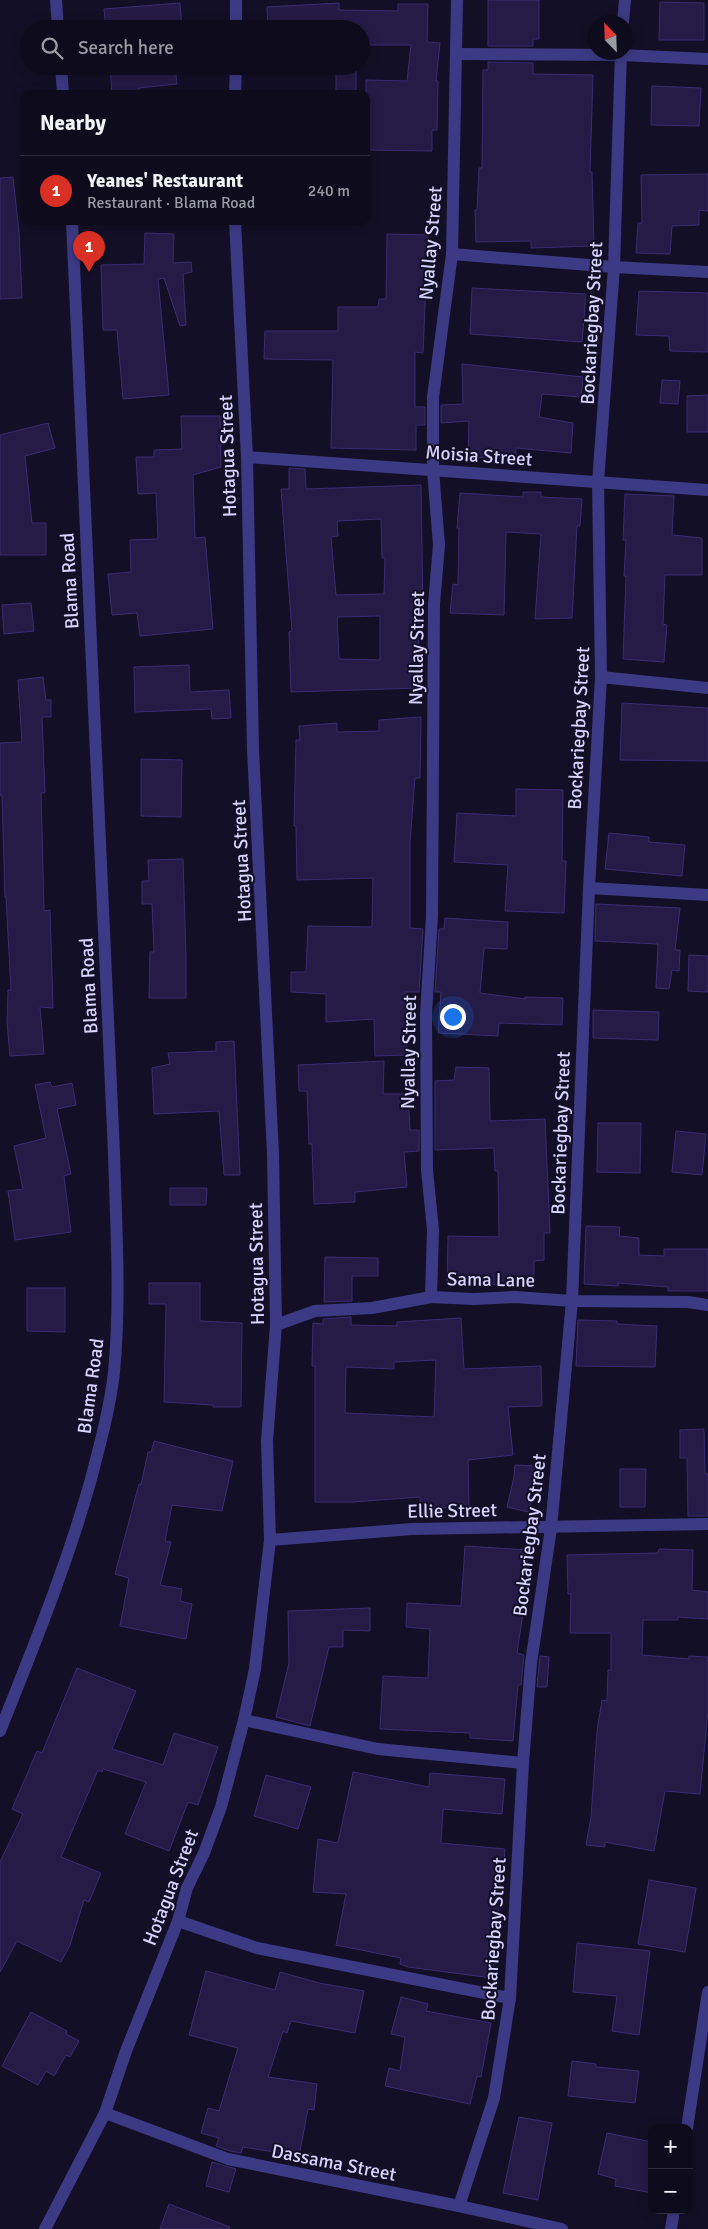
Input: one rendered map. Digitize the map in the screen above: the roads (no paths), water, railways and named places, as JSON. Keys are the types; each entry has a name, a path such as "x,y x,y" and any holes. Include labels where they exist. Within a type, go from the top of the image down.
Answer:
{"street":[{"path":"56,0 57,20"},
{"path":"236,0 236,20"},
{"name":"Nyallay Street","path":"432,1297 432,1230 427,1170 426,1014 432,916 434,604 439,544 433,470 433,398 452,254 457,0"},
{"path":"623,15 624,0"},
{"path":"456,54 588,54"},
{"path":"633,55 708,59"},
{"name":"Bockariegbay Street","path":"459,2206 494,2098 510,1998 523,1764 531,1663 551,1528 572,1301 589,888 601,677 598,482 614,267 621,60"},
{"path":"62,75 63,90"},
{"path":"235,90 236,75"},
{"name":"Blama Road","path":"0,1731 54,1594 86,1498 102,1438 114,1374 118,1302 114,1153 72,225"},
{"name":"Hotagua Street","path":"45,2229 105,2113 126,2052 178,1921 187,1888 204,1853 221,1807 244,1720 255,1669 270,1540 267,1441 276,1325 273,1135 253,750 247,457 235,225"},
{"path":"452,254 614,267 708,272"},
{"name":"Moisia Street","path":"247,457 708,490"},
{"path":"601,677 708,688"},
{"path":"589,888 708,895"},
{"name":"Sama Lane","path":"276,1325 315,1311 372,1308 432,1297 474,1300 515,1297 572,1301 688,1302 708,1306"},
{"name":"Ellie Street","path":"270,1540 412,1529 708,1524"},
{"path":"244,1720 378,1749 523,1764"},
{"path":"178,1921 257,1948 510,1998"},
{"path":"688,2124 708,1992"},
{"name":"Dassama Street","path":"105,2113 228,2159 562,2229"},
{"path":"671,2229 673,2214"}],"place":[{"name":"Yeanes' Restaurant","path":"89,272"}]}
